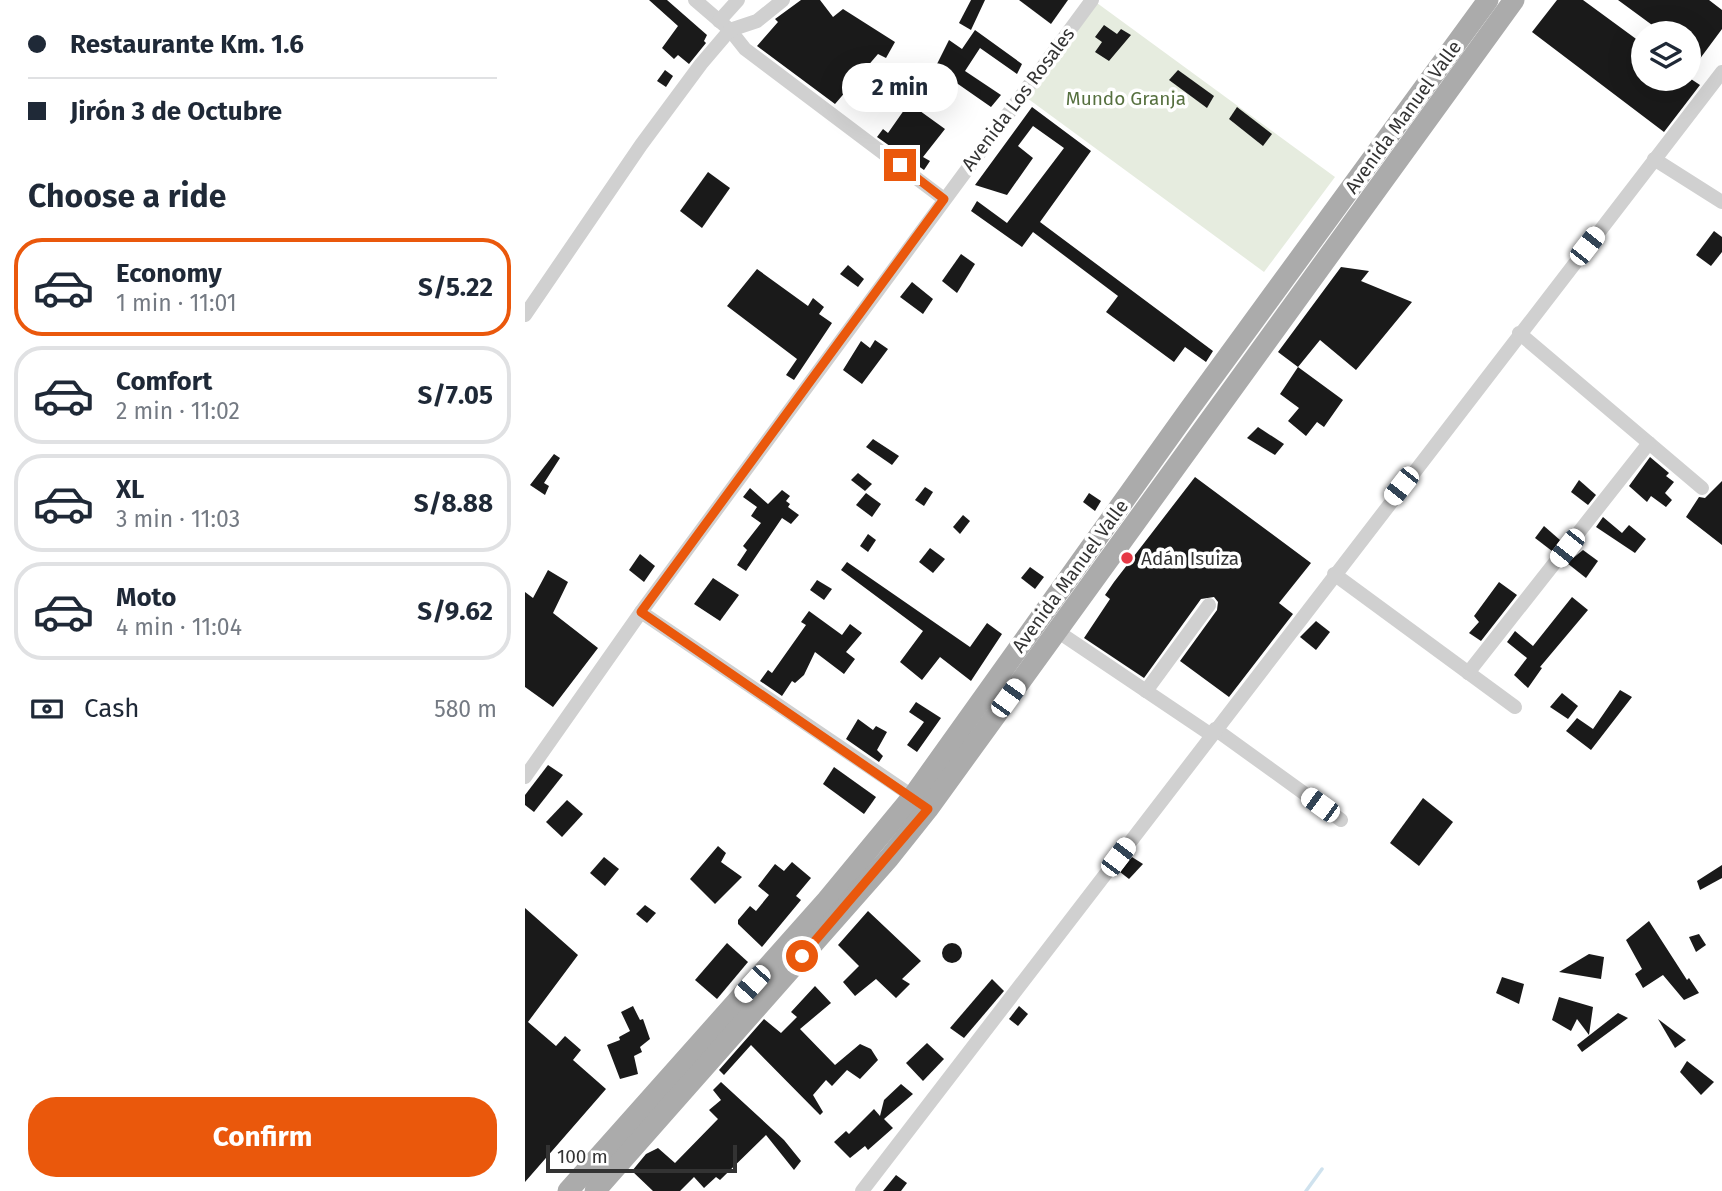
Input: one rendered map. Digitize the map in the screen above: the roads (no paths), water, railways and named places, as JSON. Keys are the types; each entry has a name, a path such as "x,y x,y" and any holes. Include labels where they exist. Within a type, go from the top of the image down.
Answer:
{"main road":[{"name":"Avenida Manuel Valle","path":"595,1191 889,858 920,802 1188,411 1488,0"},
{"name":"Avenida Manuel Valle","path":"568,1191 827,900 920,802 1057,631 1514,0"}],"street":[{"path":"695,0 725,26 745,49 944,199"},
{"path":"525,315 725,26 738,0"},
{"path":"725,26 757,21 783,0"},
{"name":"Avenida Los Rosales","path":"525,777 641,612 1092,0"},
{"path":"862,1191 1334,573 1722,72"},
{"path":"1654,159 1722,202"},
{"path":"1519,333 1702,488"},
{"path":"1468,673 1650,443"},
{"path":"1334,573 1515,708"},
{"path":"1146,691 1209,605"},
{"path":"641,612 920,802"},
{"path":"1057,631 1213,732 1341,820"}],"waterway":[{"path":"1306,1191 1322,1169"}],"place":[{"name":"Adán Isuiza","path":"1127,558"}],"park label":[{"name":"Mundo Granja","path":"1126,98"}]}
